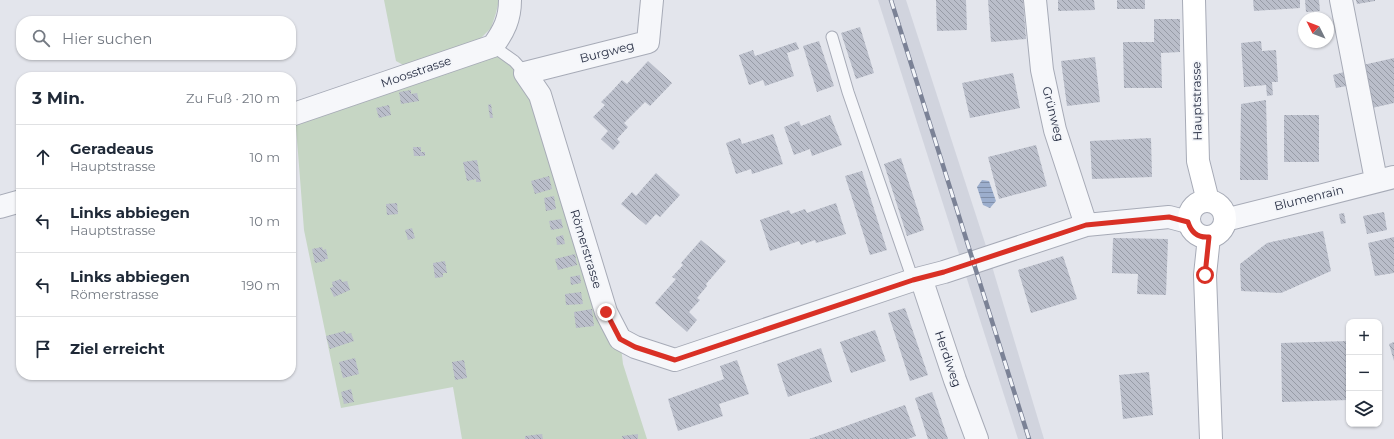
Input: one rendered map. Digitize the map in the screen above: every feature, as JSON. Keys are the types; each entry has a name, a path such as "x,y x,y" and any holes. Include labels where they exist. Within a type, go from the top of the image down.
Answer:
{"main road":[{"name":"Hauptstrasse","path":"1194,0 1198,161 1208,201"},
{"path":"1208,201 1218,205 1222,209 1225,220 1221,230 1217,234 1209,237 1200,236 1194,233 1188,222 1191,210 1196,205 1208,201"},
{"path":"1209,237 1205,275 1212,439"}],"street":[{"path":"494,46 504,31 510,11 510,0"},
{"name":"Burgweg","path":"525,73 648,42 652,0"},
{"name":"Grünweg","path":"1034,0 1042,70 1055,130 1086,225"},
{"path":"1341,0 1385,178"},
{"name":"Moosstrasse","path":"296,113 494,46"},
{"name":"Römerstrasse","path":"525,73 540,95 606,312 620,339 630,345 675,360 917,279 1086,225 1169,217 1188,222"},
{"name":"Blumenrain","path":"1225,220 1385,178"},
{"path":"0,207 16,202"},
{"name":"Herdiweg","path":"917,279 977,439"}],"lane":[{"path":"832,38 848,92 917,279"},
{"path":"494,46 514,61 525,73"}],"shaded area":[{"path":"878,0 906,0 985,243 1044,439 1018,439"}],"green space":[{"path":"384,0 499,0 491,28 480,39 405,66 396,61"},
{"path":"493,46 525,73 620,339 623,364 647,439 462,439 453,387 341,408 304,230 296,114"}],"water":[{"path":"982,180 989,181 996,201 990,208 983,205 977,187"}],"building":[{"path":"936,0 966,0 967,30 937,31"},
{"path":"988,0 1023,0 1026,39 991,42"},
{"path":"1058,0 1094,0 1095,10 1058,11"},
{"path":"1117,0 1145,0 1145,9 1117,9"},
{"path":"1253,0 1300,0 1300,8 1254,11"},
{"path":"1305,0 1319,0 1320,11 1306,12"},
{"path":"1356,0 1375,0 1375,1 1357,4"},
{"path":"1154,19 1180,19 1180,52 1161,53 1162,88 1124,88 1123,42 1154,42"},
{"path":"860,27 874,73 856,79 841,33"},
{"path":"819,41 834,86 817,92 803,46"},
{"path":"1261,41 1262,51 1276,50 1278,82 1272,82 1273,95 1267,96 1266,85 1244,87 1241,43"},
{"path":"796,42 799,49 787,53 794,76 765,86 763,80 749,85 739,55 753,50 755,56"},
{"path":"1095,57 1100,102 1067,106 1061,61"},
{"path":"1394,58 1394,103 1372,108 1363,65"},
{"path":"648,61 672,83 650,106 645,102 624,123 628,127 617,139 620,142 613,150 601,139 608,131 593,117 605,105 601,102 622,80 627,84"},
{"path":"1344,72 1347,86 1336,88 1333,75"},
{"path":"1013,73 1020,108 970,118 962,83"},
{"path":"411,90 411,94 417,93 419,101 401,104 399,92"},
{"path":"1266,100 1268,180 1240,180 1241,104"},
{"path":"491,104 493,118 490,118 488,105"},
{"path":"389,105 391,115 379,118 376,108"},
{"path":"830,115 842,145 812,156 810,149 794,155 784,127 799,121 801,126"},
{"path":"1284,115 1319,115 1319,162 1284,162"},
{"path":"773,134 783,164 752,174 751,169 736,174 726,143 740,138 742,144"},
{"path":"1151,138 1152,177 1092,179 1090,141"},
{"path":"1036,145 1047,186 999,199 988,157"},
{"path":"413,147 421,147 421,152 425,152 425,156 414,156"},
{"path":"901,158 924,230 907,236 884,164"},
{"path":"477,160 481,182 476,182 476,179 467,181 463,162"},
{"path":"862,171 887,250 870,255 845,176"},
{"path":"656,173 680,195 660,217 656,214 646,225 621,204 632,192 636,196"},
{"path":"549,176 552,189 535,194 531,181"},
{"path":"554,196 556,209 546,211 544,198"},
{"path":"397,203 398,214 387,215 386,204"},
{"path":"836,203 846,234 816,243 815,240 801,245 799,241 770,251 760,220 789,210 791,214 805,209 807,213"},
{"path":"1384,212 1387,230 1367,234 1363,216"},
{"path":"1344,213 1346,223 1341,224 1339,214"},
{"path":"561,219 563,228 551,230 549,221"},
{"path":"412,228 415,238 408,240 405,230"},
{"path":"1323,231 1331,271 1281,293 1241,291 1240,264 1267,243"},
{"path":"563,235 565,244 557,245 556,237"},
{"path":"1394,237 1394,273 1375,276 1368,243"},
{"path":"1113,238 1168,239 1166,295 1137,294 1138,274 1112,273"},
{"path":"701,240 726,261 706,284 707,286 697,298 700,300 689,312 697,320 687,332 655,303 676,279 672,277 683,265 681,263"},
{"path":"322,247 323,250 326,249 328,259 315,263 312,249"},
{"path":"575,254 577,265 558,270 555,259"},
{"path":"1063,256 1077,299 1031,313 1018,270"},
{"path":"445,261 447,273 443,273 443,277 435,278 433,263"},
{"path":"580,275 581,283 571,285 570,277"},
{"path":"341,279 342,282 347,281 350,290 334,297 330,288 333,287 332,282"},
{"path":"581,292 583,304 566,305 565,294"},
{"path":"905,308 928,375 910,381 888,313"},
{"path":"592,309 594,326 576,328 574,312"},
{"path":"875,330 886,361 851,373 840,342"},
{"path":"345,331 346,334 351,333 354,341 330,349 326,336"},
{"path":"1346,341 1346,400 1282,402 1281,343"},
{"path":"1394,342 1394,361 1389,344"},
{"path":"821,348 832,382 788,397 777,364"},
{"path":"355,358 359,374 343,378 339,362"},
{"path":"464,360 467,378 455,380 452,362"},
{"path":"737,360 749,394 719,404 723,416 678,431 668,399 724,379 720,366"},
{"path":"1149,372 1153,415 1123,419 1119,375"},
{"path":"351,389 354,402 344,404 341,392"},
{"path":"932,392 948,439 928,439 915,398"},
{"path":"905,405 916,436 908,439 809,439"},
{"path":"542,434 543,439 525,439 525,436"},
{"path":"638,434 638,439 623,439 622,436"}],"railway":[{"path":"891,0 1029,439"}],"route":[{"path":"606,312 620,339 635,347 675,360 913,280 944,272 973,261 1086,225 1169,217 1188,222 1194,233 1206,238 1209,237 1205,275"}]}
